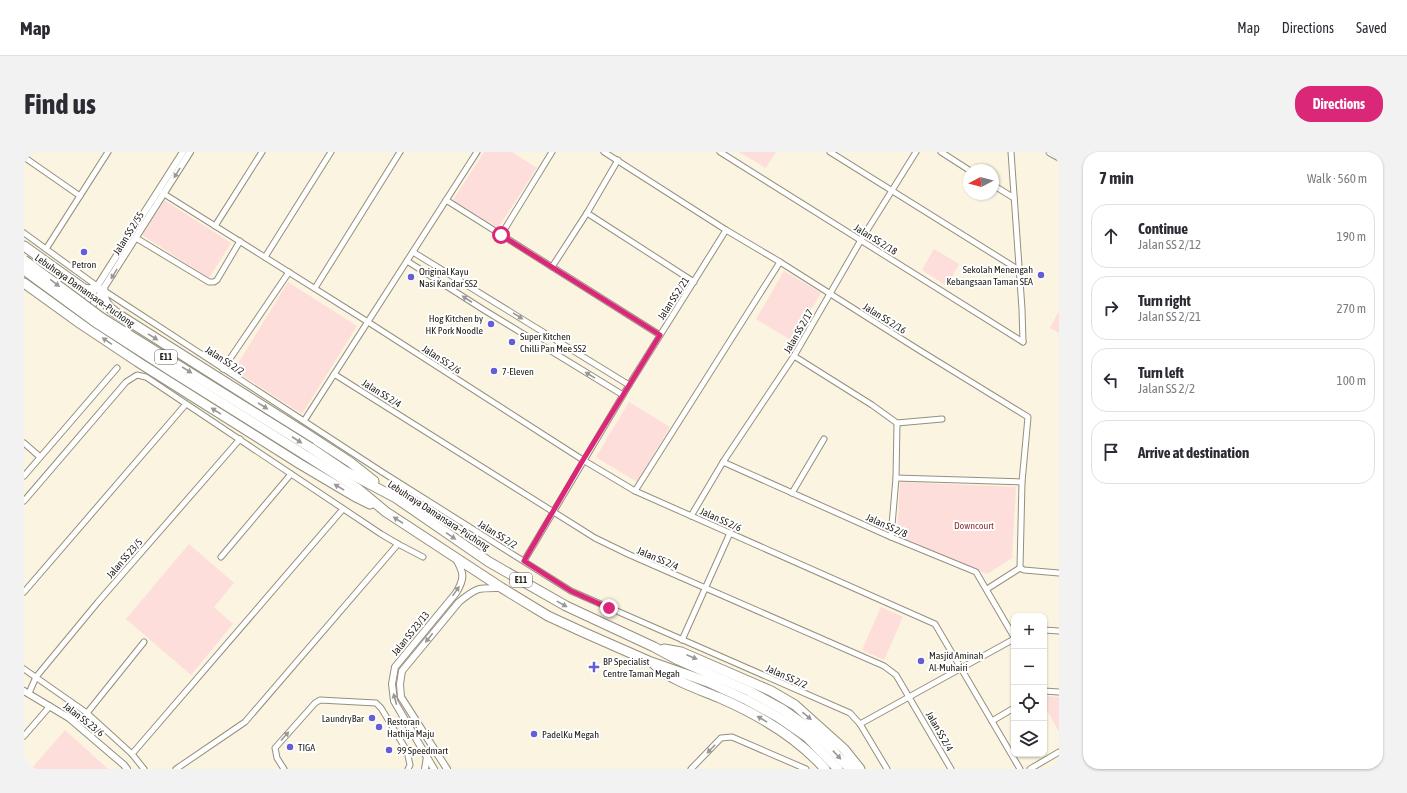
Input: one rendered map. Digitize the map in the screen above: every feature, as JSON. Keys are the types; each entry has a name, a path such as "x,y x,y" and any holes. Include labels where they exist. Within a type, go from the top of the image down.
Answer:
{"highway":[{"path":"24,246 84,290 99,288 109,308 350,462 396,498"},
{"name":"Lebuhraya Damansara–Puchong","path":"24,260 102,318 308,452 357,488 386,512 502,588 548,616 651,662 749,691 782,709 814,732 850,769"},
{"name":"Lebuhraya Damansara–Puchong","path":"24,270 98,324 171,371 308,452 396,498 489,562 566,606 654,647 778,717 806,737 838,769"},
{"path":"60,309 71,305 76,298 76,290 73,282"},
{"path":"24,283 138,362 300,464 354,496 386,512"},
{"path":"95,333 93,327 94,317 102,310 109,308"},
{"path":"654,647 681,652 771,691 795,705 844,749 860,769"},
{"path":"651,662 667,675 751,712 774,726 798,744 825,769"}],"main road":[{"path":"1050,152 1059,157"}],"street":[{"path":"46,249 108,152"},
{"name":"Jalan SS 2/55","path":"99,288 136,238 182,152"},
{"name":"Jalan SS 2/55","path":"78,321 161,192 190,152"},
{"path":"215,226 262,152"},
{"path":"265,257 332,152"},
{"path":"315,288 400,152"},
{"path":"304,421 477,152"},
{"path":"501,235 552,152"},
{"name":"Jalan SS 2/16","path":"604,152 726,230 780,262 1028,417 1022,482 1020,568"},
{"name":"Jalan SS 2/18","path":"720,152 1023,342 1019,270"},
{"path":"830,152 1019,270"},
{"name":"Jalan SS 2/17","path":"691,516 723,462 794,356 861,240 916,152"},
{"path":"941,152 963,166"},
{"path":"1011,152 1019,270"},
{"path":"24,157 80,196"},
{"path":"552,267 587,213 618,160"},
{"path":"999,189 1014,198"},
{"name":"Jalan SS 2/6","path":"161,192 315,288 583,460 635,491 935,624 1020,769"},
{"path":"446,200 660,335"},
{"path":"587,213 694,282"},
{"name":"Jalan SS 2/21","path":"524,561 583,460 726,230"},
{"name":"Jalan SS 2/2","path":"24,232 99,288 571,591 850,713 860,724 887,769"},
{"path":"136,238 209,282 214,282 217,280 240,241"},
{"path":"413,252 629,385"},
{"path":"407,261 623,395"},
{"path":"635,491 780,262"},
{"path":"223,369 289,272"},
{"path":"794,356 872,405 897,423 942,418"},
{"path":"24,476 117,368"},
{"name":"Jalan SS 2/4","path":"334,374 602,542 630,556 884,666 896,675 951,769"},
{"path":"24,501 126,382 137,376 146,377 343,509 398,544 422,557"},
{"path":"24,592 186,404"},
{"path":"891,538 896,478 897,423"},
{"name":"Jalan SS 23/5","path":"27,692 36,677 98,602 240,439"},
{"path":"792,493 824,439"},
{"path":"24,443 40,457"},
{"name":"Jalan SS 2/8","path":"723,462 891,538 976,572 1011,633"},
{"path":"220,557 291,474"},
{"path":"896,478 1022,482"},
{"path":"132,754 343,509"},
{"path":"682,640 730,533"},
{"path":"176,769 245,722 398,544"},
{"name":"Jalan SS 23/13","path":"435,769 394,701 392,684 395,667 461,584 463,574 455,556"},
{"path":"987,589 1020,568 1024,570 1059,573"},
{"name":"Jalan SS 23/13","path":"447,769 401,697 400,684 402,671 459,602 479,588 502,588"},
{"path":"1047,630 1059,631"},
{"path":"860,724 1011,640"},
{"path":"87,713 144,642"},
{"path":"24,669 87,713 132,754 144,769"},
{"path":"1047,691 1059,692"},
{"name":"Jalan SS 23/6","path":"27,692 68,718 128,769"},
{"path":"284,769 277,758 275,748 315,703 320,700 376,703 381,708 407,751 410,765 408,769"},
{"path":"24,736 50,706"},
{"path":"992,721 1011,710"},
{"path":"691,769 721,738 732,737 806,769"},
{"path":"1030,769 1059,752"},
{"path":"425,769 427,757"},
{"path":"435,769 440,769 441,760"}],"green space":[{"path":"484,152 512,152 537,168 498,228 453,200"},
{"path":"739,152 776,152 766,168"},
{"path":"164,200 231,243 209,278 142,235"},
{"path":"934,249 959,264 947,286 922,270"},
{"path":"784,271 821,293 792,341 756,319"},
{"path":"288,282 357,326 302,414 234,370"},
{"path":"1059,311 1059,333 1050,328"},
{"path":"629,402 670,427 637,482 596,457"},
{"name":"Downcourt","path":"900,482 1016,487 1012,558 987,574 897,535"},
{"path":"189,544 234,583 214,607 233,624 191,675 126,619"},
{"path":"881,607 903,617 884,660 862,650"},
{"path":"1047,697 1059,697 1059,732 1047,710"},
{"path":"65,730 108,769 31,769"}],"place":[{"name":"Petron","path":"84,252"},
{"name":"Sekolah Menengah Kebangsaan Taman SEA","path":"1041,275"},
{"name":"Original Kayu Nasi Kandar SS2","path":"411,277"},
{"name":"Hog Kitchen by HK Pork Noodle","path":"491,324"},
{"name":"Super Kitchen Chilli Pan Mee SS2","path":"512,342"},
{"name":"7-Eleven","path":"494,371"},
{"name":"Masjid Aminah Al-Muhairi","path":"921,661"},
{"name":"BP Specialist Centre Taman Megah","path":"594,667"},
{"name":"LaundryBar","path":"372,718"},
{"name":"Restoran Hathija Maju","path":"379,727"},
{"name":"PadelKu Megah","path":"534,734"},
{"name":"TIGA","path":"290,747"},
{"name":"99 Speedmart","path":"389,750"}],"route":[{"path":"501,235 660,335 552,511 524,561 571,591 609,608"}]}
